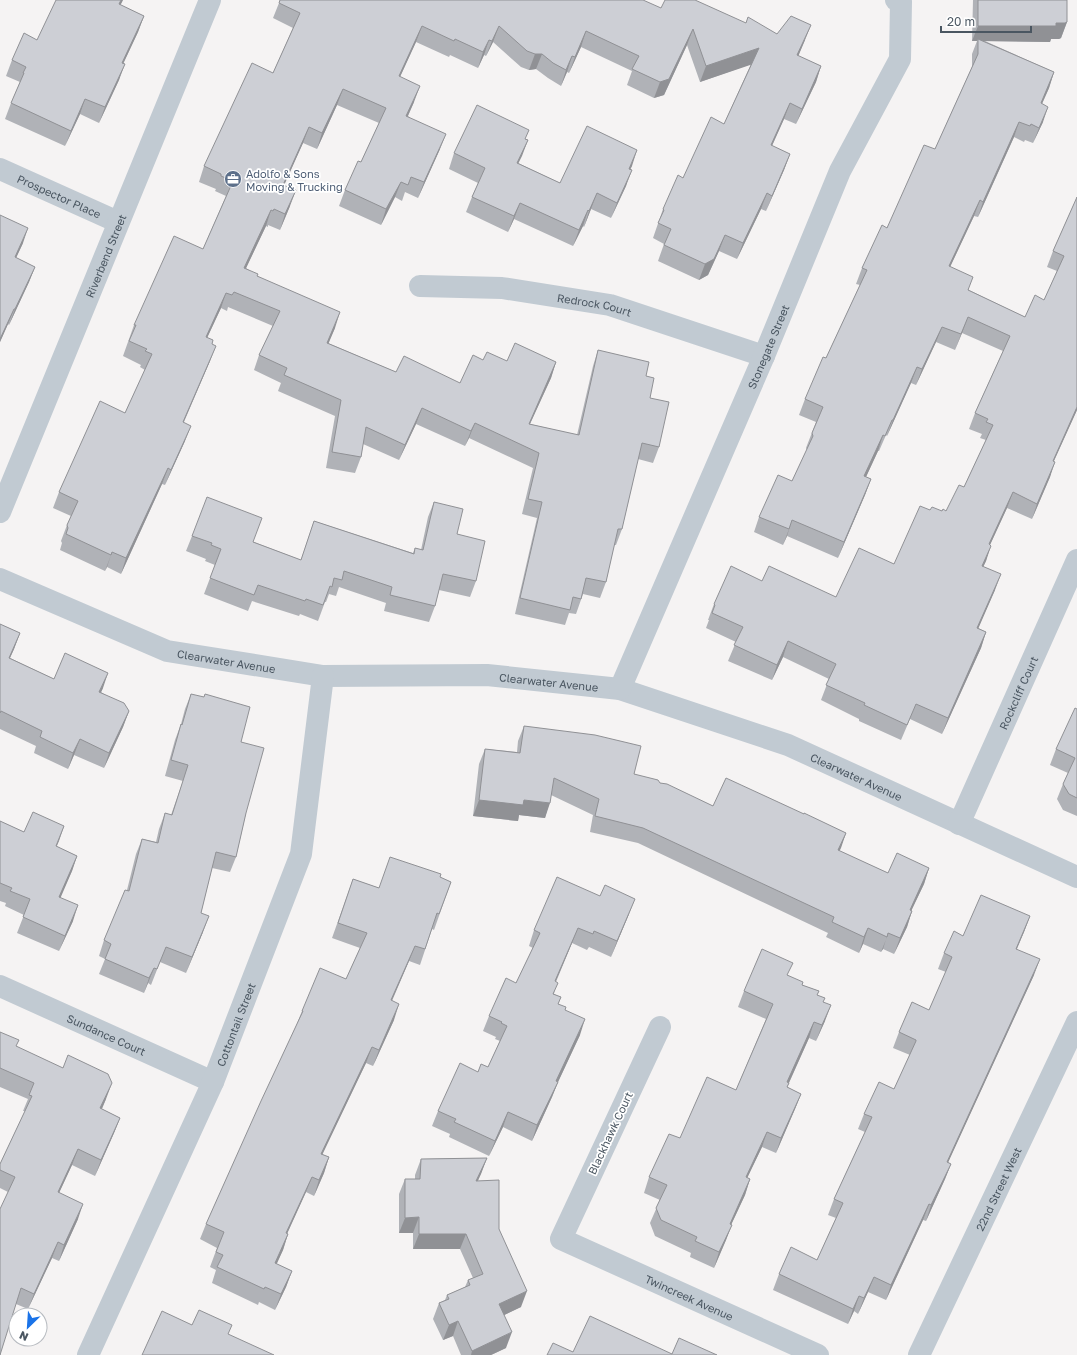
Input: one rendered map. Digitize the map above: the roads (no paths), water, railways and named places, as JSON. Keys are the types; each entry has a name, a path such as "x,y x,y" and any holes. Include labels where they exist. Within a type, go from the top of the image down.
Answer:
{"street":[{"name":"Riverbend Street","path":"0,512 210,0"},
{"name":"Stonegate Street","path":"620,690 764,356 840,170 900,59 898,1"},
{"name":"Prospector Place","path":"0,169 118,222"},
{"name":"Redrock Court","path":"420,286 502,288 610,305 764,356"},
{"name":"Rockcliff Court","path":"959,824 1077,560"},
{"name":"Clearwater Avenue","path":"0,579 167,651 323,676 487,674 620,690 788,745 1077,877"},
{"name":"Cottontail Street","path":"88,1355 213,1082 301,854 323,676"},
{"name":"Sundance Court","path":"0,986 213,1082"},
{"name":"22nd Street West","path":"919,1355 1077,1022"},
{"name":"Blackhawk Court","path":"561,1239 660,1027"},
{"name":"Twincreek Avenue","path":"561,1239 818,1355"}],"place":[{"name":"Adolfo & Sons Moving & Trucking","path":"233,179"}]}
